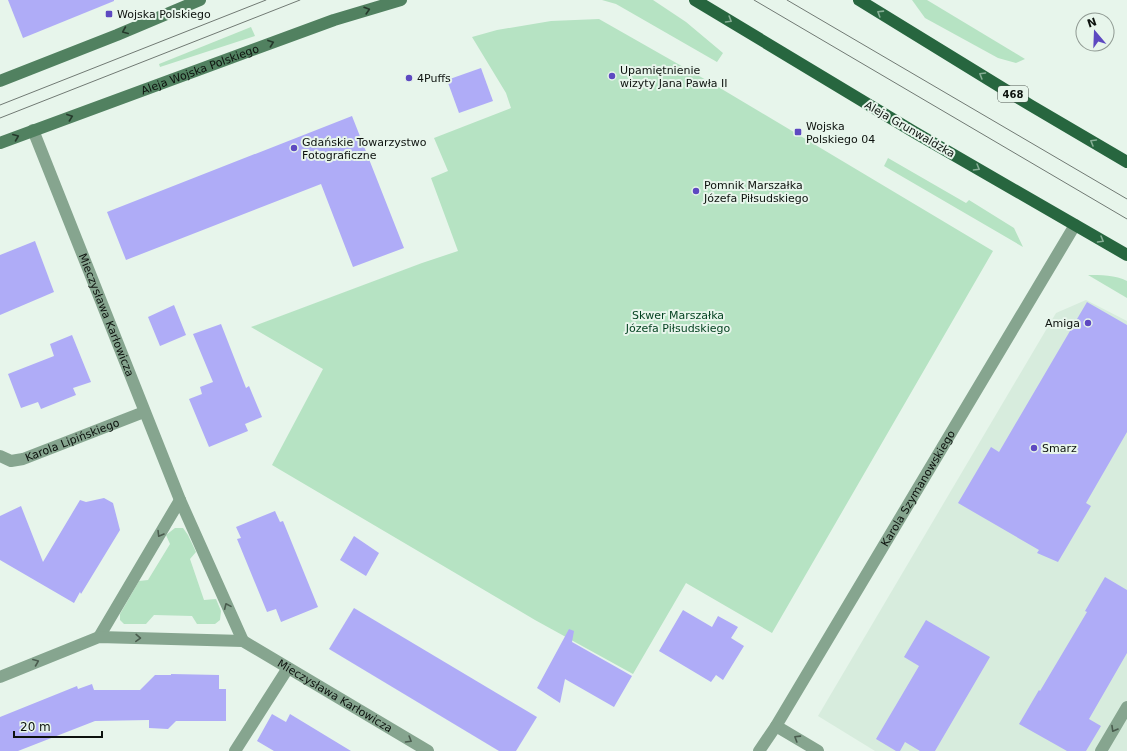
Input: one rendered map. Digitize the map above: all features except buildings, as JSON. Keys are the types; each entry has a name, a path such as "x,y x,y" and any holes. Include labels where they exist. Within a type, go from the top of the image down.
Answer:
{"main road":[{"name":"Aleja Grunwaldzka","path":"695,0 887,116 1127,255"},
{"name":"468","path":"859,0 1030,105 1127,162"}],"street":[{"path":"0,81 117,35 200,0"},
{"name":"Aleja Wojska Polskiego","path":"0,143 334,20 401,0"},
{"name":"Mieczysława Karłowicza","path":"33,130 180,500 243,641"},
{"name":"Karola Szymanowskiego","path":"760,751 1074,225"},
{"name":"Karola Lipińskiego","path":"0,456 10,461 23,459 144,412"},
{"path":"99,637 180,500"},
{"name":"Mieczysława Karłowicza","path":"0,677 99,637 243,641 428,751"},
{"path":"235,751 288,668"},
{"path":"1101,751 1127,707"},
{"path":"776,726 818,751"}],"shaded area":[{"path":"1086,300 1127,321 1127,751 875,751 818,716 1056,313"}],"green space":[{"path":"602,0 653,0 686,22 723,53 717,62 616,4"},
{"path":"912,0 927,0 1025,59 1016,63 998,58 925,18"},
{"name":"Skwer Marszałka Józefa Piłsudskiego","path":"599,19 715,85 993,251 772,633 686,583 633,674 535,620 272,465 323,369 251,327 458,251 431,178 448,171 434,138 511,108 506,93 472,37 497,30 551,21"},
{"path":"251,27 255,36 160,67 159,64"},
{"path":"888,158 966,203 969,200 1014,228 1023,247 884,166"},
{"path":"1088,275 1113,276 1127,281 1127,298"},
{"path":"175,528 183,528 188,535 196,552 190,559 204,600 216,599 221,611 220,620 215,624 197,624 192,616 154,615 146,624 124,624 120,620 120,614 139,581 148,580 170,544 166,535"}],"tram line":[{"path":"0,105 266,0"},
{"path":"0,118 300,0"},
{"path":"754,0 1127,219"},
{"path":"787,0 1127,199"}],"place":[{"name":"Wojska Polskiego","path":"109,14"},
{"name":"Upamiętnienie wizyty Jana Pawła II","path":"612,76"},
{"name":"4Puffs","path":"409,78"},
{"name":"Wojska Polskiego 04","path":"798,132"},
{"name":"Gdańskie Towarzystwo Fotograficzne","path":"294,148"},
{"name":"Pomnik Marszałka Józefa Piłsudskiego","path":"696,191"},
{"name":"Amiga","path":"1088,323"},
{"name":"Smarz","path":"1034,448"}]}
